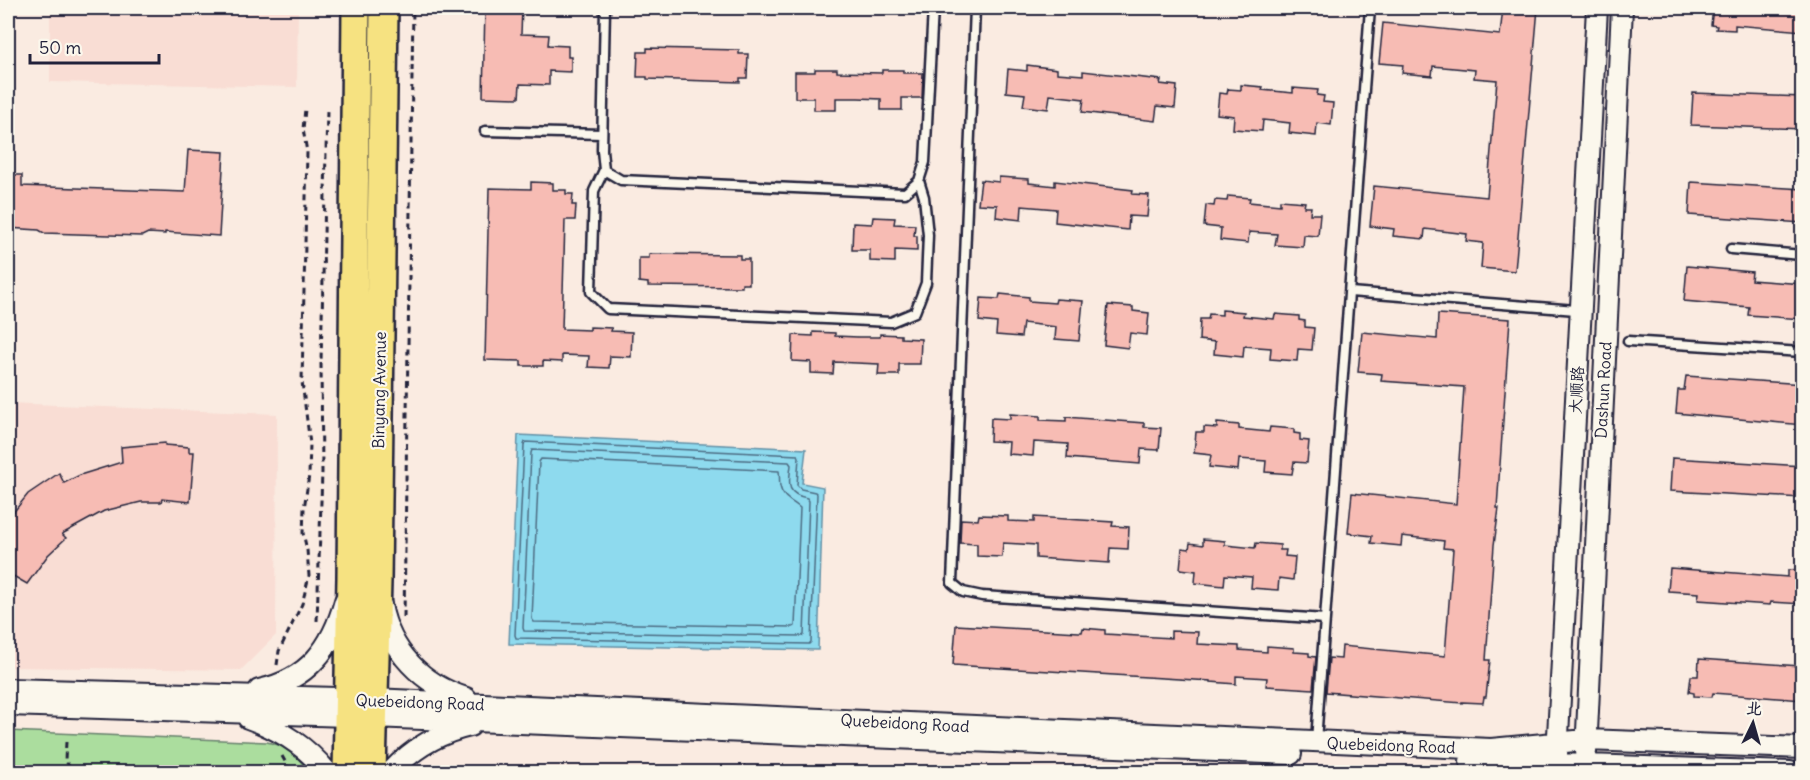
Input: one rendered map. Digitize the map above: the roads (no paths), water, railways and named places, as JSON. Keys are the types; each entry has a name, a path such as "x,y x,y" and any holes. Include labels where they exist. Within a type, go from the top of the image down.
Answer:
{"highway":[{"name":"Binyang Avenue","path":"356,8 364,580"},
{"name":"Binyang Avenue","path":"346,772 360,708 384,8"},
{"name":"Binyang Avenue","path":"360,708 372,772"}],"street":[{"name":"大顺路","path":"1556,769 1597,8"},
{"name":"Dashun Road","path":"1585,769 1622,8"},
{"path":"232,704 275,687 297,675 316,660 332,635 343,608 364,580 382,611 393,639 410,664 448,692 489,713"},
{"name":"Quebeidong Road","path":"8,689 232,704 1491,749 1586,740 1803,748"},
{"path":"232,704 297,742 327,772"},
{"name":"Quebeidong Road","path":"8,705 232,704"},
{"path":"391,772 405,758 429,742 489,713"},
{"name":"Quebeidong Road","path":"489,713 1556,769 1790,772"}],"lane":[{"path":"605,8 602,134 604,170 594,191 591,292 608,309 891,322 915,312 926,283 928,235 924,197 919,181"},
{"path":"604,170 621,180 905,193 919,181 925,162 933,8"},
{"path":"975,8 952,582 963,592 982,596 1325,619"},
{"path":"1316,742 1370,8"},
{"path":"485,131 602,134"},
{"path":"1731,249 1803,255"},
{"path":"1350,292 1576,310"},
{"path":"1628,341 1803,352"}],"water":[{"path":"518,435 806,449 802,483 823,487 818,650 509,644"}]}
